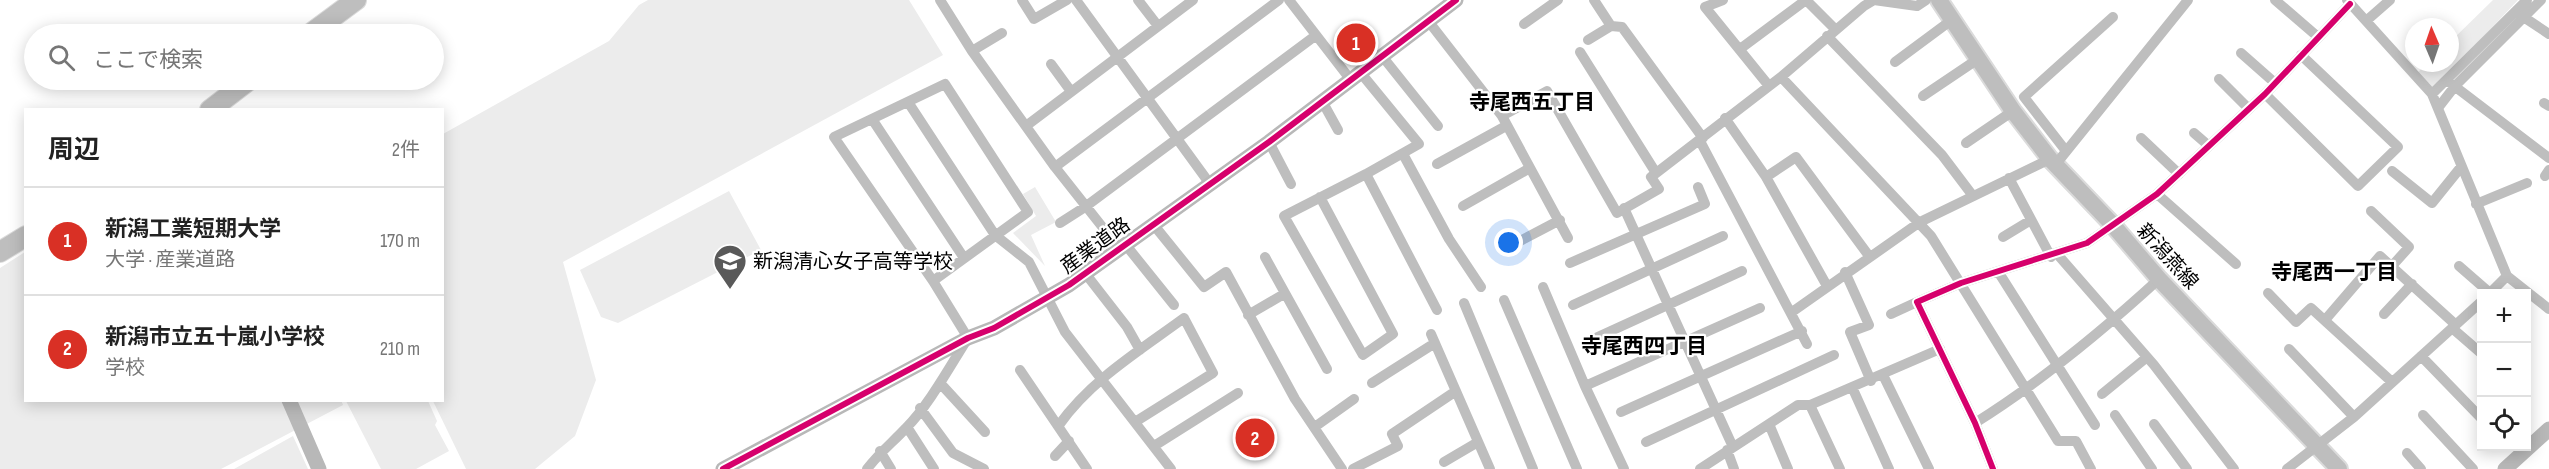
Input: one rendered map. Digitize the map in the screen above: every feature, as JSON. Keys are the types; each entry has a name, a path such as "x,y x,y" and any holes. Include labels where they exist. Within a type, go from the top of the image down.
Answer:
{"highway":[{"path":"324,24 356,0"},
{"path":"213,108 236,90"},
{"path":"0,252 24,237"}],"main road":[{"name":"新潟燕線","path":"1939,0 2013,111 2058,158 2159,279 2339,469"}],"street":[{"path":"940,0 972,51 1085,207 1174,305"},
{"path":"1022,0 1034,19 1067,0"},
{"path":"1076,0 1115,57 1210,184"},
{"path":"1138,0 1158,26"},
{"path":"1026,126 1070,90 1192,0"},
{"path":"1055,167 1279,0"},
{"path":"1288,0 1316,36 1419,144 1284,216 1363,355 1393,334 1320,197"},
{"name":"産業道路","path":"723,469 968,338 994,328 1085,273 1269,142 1456,0"},
{"path":"1524,24 1558,0"},
{"path":"1594,0 1611,26"},
{"path":"1723,0 1706,7 1769,86"},
{"path":"1740,49 1806,0 1831,32 1942,155 1973,196"},
{"path":"1437,164 1547,91 1617,213 1659,189 1651,177 1781,77 1831,32 1874,0 1917,6 1926,0"},
{"path":"1792,312 1845,272 1920,222 2009,178 2058,158 2188,0"},
{"path":"2275,0 2318,37"},
{"path":"2519,14 2527,0"},
{"path":"2432,94 2451,83 2519,14 2541,0"},
{"path":"2366,21 2388,1"},
{"path":"1891,314 1961,284 2055,256 2087,243 2157,194 2179,174 2265,94 2348,2 2432,94 2507,276 2549,309"},
{"path":"2519,14 2549,34"},
{"path":"2058,158 2024,97 2113,17"},
{"path":"1895,62 1953,19"},
{"path":"1429,22 1504,121 1568,238"},
{"path":"1588,40 1611,26 1622,27 1701,140 1807,344"},
{"path":"972,51 1002,33"},
{"path":"1060,223 1085,207 1316,36"},
{"path":"1580,52 1656,173"},
{"path":"2241,52 2275,83"},
{"path":"2265,94 2358,186 2398,147 2301,55"},
{"path":"1383,56 1438,126"},
{"path":"1923,96 1978,59"},
{"path":"1051,64 1070,90"},
{"path":"1781,77 1920,222 2058,441 2076,441 2091,469"},
{"path":"2219,79 2249,109"},
{"path":"2438,108 2451,83"},
{"path":"2451,83 2549,158"},
{"path":"867,469 880,451 907,427 940,383 968,338 933,281 834,136 945,84 1028,212 933,281"},
{"path":"1322,101 1338,130"},
{"path":"908,102 995,235 1029,262 1065,332 1171,469"},
{"path":"1966,143 2013,111"},
{"path":"1725,118 1766,177 1827,286"},
{"path":"872,119 964,258"},
{"path":"2194,133 2209,146"},
{"path":"2141,138 2179,174"},
{"path":"1269,142 1291,184"},
{"path":"1404,154 1449,239 1481,287"},
{"path":"1766,177 1796,157 1869,256"},
{"path":"2392,171 2432,202 2461,166"},
{"path":"1463,206 1530,168"},
{"path":"1366,174 1437,310"},
{"path":"2009,178 2031,220 2055,256 2154,365 2234,469"},
{"path":"2476,204 2527,183"},
{"path":"1570,263 1705,204 1698,186"},
{"path":"2157,194 2236,264"},
{"path":"1624,208 1701,376 1730,449 1734,469"},
{"path":"2372,211 2409,247 2392,266"},
{"path":"1503,250 1560,220"},
{"path":"2002,237 2031,220"},
{"path":"1154,224 1203,287 1226,272 1295,399 1316,426 1342,469"},
{"path":"1573,305 1723,236"},
{"path":"2325,320 2380,256 2412,284 2477,350"},
{"path":"1264,257 1327,369"},
{"path":"2460,266 2486,289"},
{"path":"1589,341 1742,272"},
{"path":"1845,272 1869,325 1850,332 1871,381"},
{"path":"1085,273 1127,327 1140,350"},
{"path":"1999,273 2095,425"},
{"path":"2494,289 2507,276"},
{"path":"1975,423 2027,391 2058,367 2159,279"},
{"path":"2384,314 2412,284"},
{"path":"1543,287 1585,386 1624,469"},
{"path":"2268,293 2296,322 2311,308 2392,382"},
{"path":"1248,315 1284,294"},
{"path":"1504,300 1577,469"},
{"path":"1917,302 1975,423 1993,469"},
{"path":"1464,303 1533,469"},
{"path":"2287,469 2354,417 2477,305"},
{"path":"1585,386 1760,308"},
{"path":"1059,426 1073,405 1101,378 1184,318 1213,374 1135,422"},
{"path":"1621,412 1802,331"},
{"path":"1372,383 1433,338 1490,469"},
{"path":"1700,469 1798,405 1810,405 1871,381 1940,349"},
{"path":"2289,349 2354,417"},
{"path":"1646,442 1834,355"},
{"path":"2421,356 2477,415"},
{"path":"2102,394 2146,358"},
{"path":"1020,370 1087,469"},
{"path":"1883,375 1929,469"},
{"path":"940,383 985,432"},
{"path":"1852,387 1889,469"},
{"path":"1353,469 1398,446 1392,434 1456,391"},
{"path":"1154,446 1238,393"},
{"path":"1316,426 1354,399"},
{"path":"290,402 319,469"},
{"path":"1810,405 1840,469"},
{"path":"920,408 953,453 984,469"},
{"path":"2422,415 2473,469"},
{"path":"2115,416 2152,469"},
{"path":"1769,424 1784,468"},
{"path":"2154,424 2187,469"},
{"path":"907,427 934,469"},
{"path":"2505,469 2549,429"},
{"path":"1055,456 1069,441"},
{"path":"1444,462 1478,442"},
{"path":"880,451 891,469"},
{"path":"2407,453 2421,469"}],"shaded area":[{"path":"648,0 909,0 943,55 563,262 596,380 575,436 535,469 466,469 433,402 444,402 444,133 609,41 639,5"},
{"path":"2493,0 2518,0 2459,62 2459,33"},
{"path":"2418,72 2450,72 2432,91"},
{"path":"1035,187 1056,222 1031,235 1045,266 1013,233 1036,216 1023,194"},
{"path":"729,191 761,250 618,323 601,317 580,270"},
{"path":"24,253 24,402 342,402 343,405 221,469 0,469 0,268"},
{"path":"347,402 428,402 437,421 435,425 449,451 416,469 381,469"},
{"path":"293,436 308,469 234,469"}],"cycle path":[{"path":"723,469 968,338 994,328 1069,285 1269,142 1456,0"},
{"path":"1993,469 1975,423 1917,302 1961,283 2087,243 2157,194 2265,94 2350,4"}],"place":[{"name":"新潟工業短期大学","path":"1356,43"},
{"name":"新潟清心女子高等学校","path":"730,290"},
{"name":"新潟市立五十嵐小学校","path":"1255,438"}],"district":[{"name":"寺尾西五丁目","path":"1532,102"},
{"name":"寺尾西一丁目","path":"2334,272"},
{"name":"寺尾西四丁目","path":"1644,346"}]}
